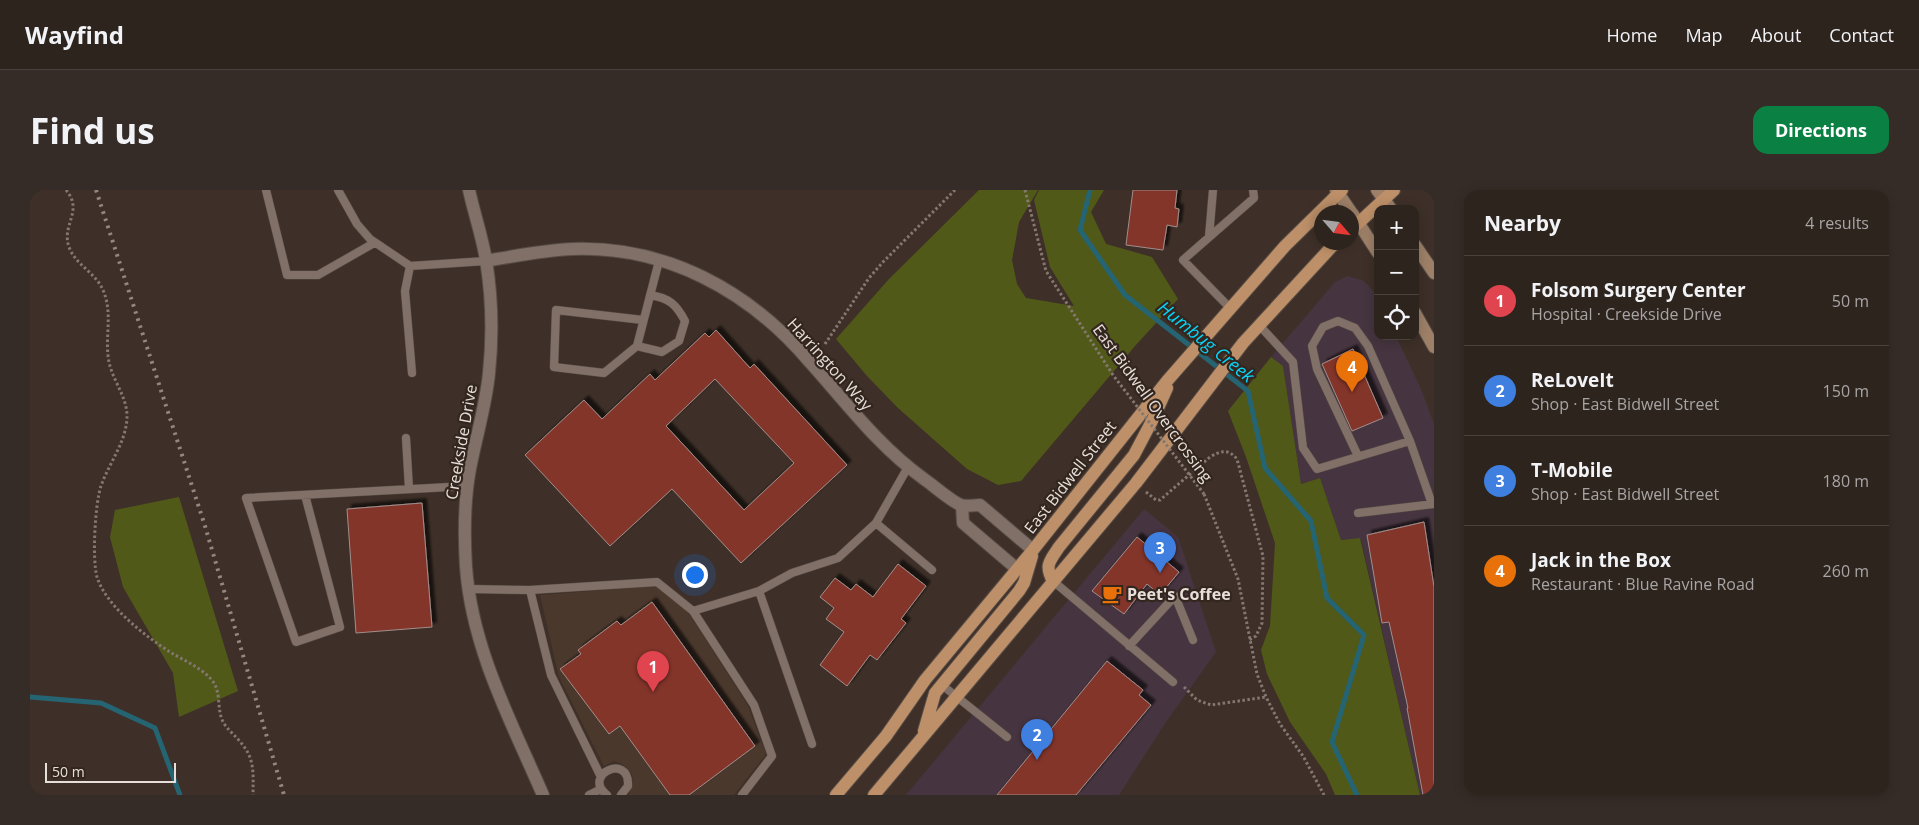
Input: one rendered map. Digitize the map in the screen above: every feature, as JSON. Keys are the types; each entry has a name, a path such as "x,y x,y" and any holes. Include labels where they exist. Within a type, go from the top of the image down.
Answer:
{"main road":[{"path":"1359,215 1394,190"},
{"path":"1339,191 1346,205"},
{"name":"East Bidwell Street","path":"836,795 886,736 925,680 1033,550 1173,374 1226,312 1339,191"},
{"path":"1359,227 1376,250"},
{"path":"874,795 1136,483 1191,408 1243,342 1329,250"},
{"path":"1418,250 1434,273"},
{"path":"1419,320 1434,347"},
{"path":"1053,581 1048,572 1048,563 1134,455 1154,417 1173,374"},
{"path":"922,739 935,693 1019,591 1024,583 1033,550"}],"street":[{"name":"Creekside Drive","path":"469,190 486,260 491,305 490,356 486,392 468,486 465,540 469,589 480,642 491,677 543,795"},
{"name":"Harrington Way","path":"486,260 572,249 601,249 630,253 658,260 700,275 717,284 761,314 807,358 858,420 908,467 962,506 980,505 1033,550"},
{"path":"962,506 963,523 1017,569"}],"lane":[{"path":"266,190 287,274 318,275 374,243"},
{"path":"338,190 356,224 374,243 410,266 486,260"},
{"path":"1209,237 1213,190"},
{"path":"1226,312 1183,260 1254,198 1253,190"},
{"path":"643,320 556,310 554,367 604,373 637,346 658,260"},
{"path":"410,266 405,291 412,373"},
{"path":"637,346 662,352 679,341 685,321 679,310 665,298 650,295"},
{"path":"1358,456 1317,369 1312,346 1323,327 1338,321 1355,328 1368,346 1410,441 1433,504 1358,513"},
{"path":"1259,325 1293,362 1303,448 1317,469 1410,441"},
{"path":"406,438 409,489"},
{"path":"693,611 759,591 792,573 838,558 876,523 908,467"},
{"path":"305,495 340,627 296,642 246,498 468,486"},
{"path":"876,523 932,570"},
{"path":"1053,581 1173,682"},
{"path":"469,589 530,590 657,582 693,611 754,705 772,756 742,795"},
{"path":"530,590 551,675 601,777 601,789 607,795"},
{"path":"759,591 812,744"},
{"path":"1129,646 1175,596 1194,640"},
{"path":"942,685 1007,737"},
{"path":"601,777 611,768 624,772 627,777 628,786 620,795"},
{"path":"589,795 601,789"}],"path":[{"path":"66,190 73,198 74,210 68,228 69,248 84,268 97,280 106,296 109,316 110,363 124,398 127,414 127,426 122,441 101,488 96,545 97,575 106,594 130,621 150,639 210,678 217,690 221,717 250,755 254,773 254,795"},
{"path":"825,344 869,278 955,190"},
{"name":"East Bidwell Overcrossing","path":"1025,190 1046,271 1113,375 1204,494 1238,579 1257,674 1266,697 1280,724 1317,780 1324,795"},
{"path":"1136,483 1156,500 1160,500 1218,452 1226,451 1236,459 1263,556 1262,623 1256,636 1249,640"},
{"path":"1173,682 1185,688 1197,700 1206,704 1266,697"}],"shaded area":[{"path":"1348,276 1364,281 1374,292 1374,340 1398,340 1421,389 1434,424 1434,795 1420,795 1361,539 1341,540 1320,478 1301,484 1283,366 1271,357 1335,282"},
{"path":"1144,509 1178,537 1216,652 1166,722 1119,795 906,795"},
{"path":"656,586 687,611 699,629 748,706 766,754 734,795 628,795 633,783 632,774 622,764 614,761 604,766 559,677 540,595"}],"green space":[{"path":"979,190 1038,190 1019,222 1012,260 1017,284 1026,298 1074,306 1050,267 1034,200 1039,190 1104,190 1091,212 1106,244 1152,257 1178,299 1135,346 1021,481 998,485 967,469 898,408 867,376 836,339 889,279"},
{"path":"1271,357 1283,366 1301,484 1320,478 1341,540 1360,538 1420,795 1335,795 1326,774 1290,722 1267,674 1261,650 1270,626 1275,543 1246,457 1228,411"},
{"path":"179,497 238,691 179,717 173,673 123,587 110,537 115,510"}],"building":[{"path":"1133,190 1177,190 1175,208 1179,209 1177,227 1167,225 1163,250 1126,245"},
{"path":"716,330 750,368 754,364 847,465 741,563 672,489 610,546 525,455 584,400 602,419 650,374 655,380 705,333 709,337","holes":["715,379 794,463 744,510 666,426"]},
{"path":"1353,349 1383,418 1352,431 1322,364"},
{"path":"422,503 432,627 356,633 347,509"},
{"path":"1424,522 1434,587 1434,795 1423,795 1408,708 1389,622 1382,623 1367,535"},
{"path":"1137,537 1179,572 1160,595 1147,584 1124,614 1092,591"},
{"path":"898,564 926,586 901,619 906,623 877,660 870,655 847,686 820,665 844,632 826,619 834,608 820,597 835,578 851,590 856,584 873,597"},
{"path":"652,602 755,746 689,795 670,795 620,726 609,734 560,669 581,654 578,650 617,621 621,625"},
{"path":"1107,661 1143,690 1139,695 1151,705 1076,795 997,795"}],"waterway":[{"name":"Humbug Creek","path":"1090,190 1080,230 1125,295 1248,391 1265,468 1311,521 1327,598 1364,635 1332,742 1357,795"},
{"path":"30,697 101,703 155,728 180,795"}],"railway":[{"path":"96,190 205,526 284,795"}],"place":[{"name":"Jack in the Box","path":"1352,392"},
{"name":"T-Mobile","path":"1160,573"},
{"name":"Peet's Coffee","path":"1112,594"},
{"name":"Folsom Surgery Center","path":"653,692"},
{"name":"ReLoveIt","path":"1037,760"}]}
